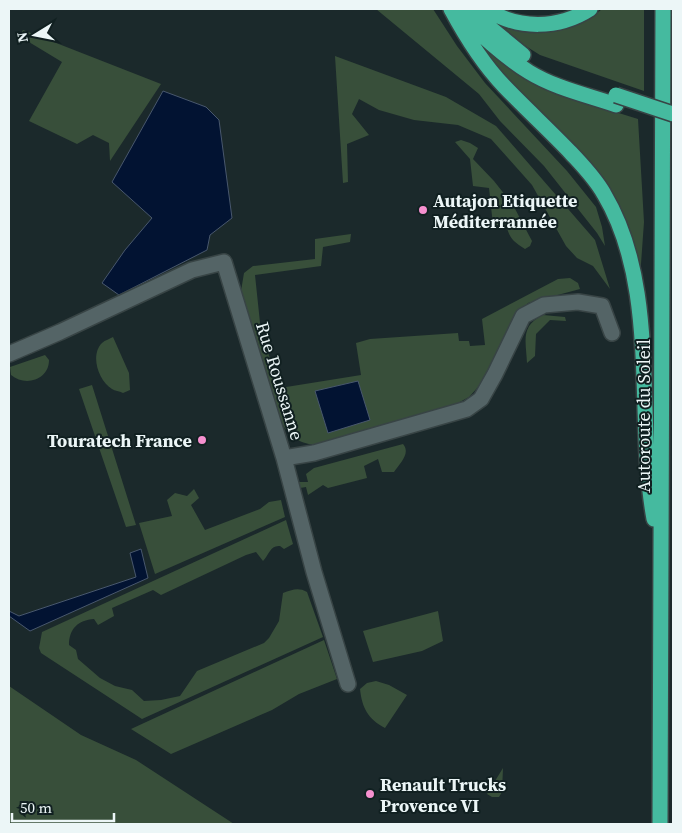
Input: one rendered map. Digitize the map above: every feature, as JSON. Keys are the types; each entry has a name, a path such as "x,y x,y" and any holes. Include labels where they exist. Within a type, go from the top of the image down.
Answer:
{"highway":[{"path":"451,9 470,45 503,84 590,174 603,192 623,231 637,297 643,353 646,448 650,497 661,555"},
{"path":"455,9 500,52 530,72 558,85 673,114"},
{"path":"473,9 483,22 508,44 539,67 673,124"},
{"path":"486,9 500,17 520,23 543,25 576,17 590,9"},
{"name":"Autoroute du Soleil","path":"660,824 663,9"}],"street":[{"name":"Rue Roussanne","path":"9,354 192,270 224,262 285,462 314,572 348,684"},
{"name":"Rue Roussanne","path":"285,462 467,409 481,399 523,316 544,305 578,302 602,306 612,333"}],"green space":[{"path":"376,9 433,9 457,46 485,83 567,171 596,207 605,246 597,233 544,166 500,121 479,94"},
{"path":"602,9 644,9 644,91 540,55 524,45 504,28 535,33 566,28 590,19"},
{"path":"23,30 161,84 110,161 109,143 93,135 77,144 29,121 62,62 19,36"},
{"path":"482,49 525,76 609,110 638,119 644,222 640,278 599,176 579,151 518,91"},
{"path":"335,56 446,97 496,126 595,240 610,289 593,266 577,258 566,246 532,185 491,139 458,125 414,120 379,110 359,99 352,114 369,135 347,144 348,182 343,183"},
{"path":"461,140 478,148 473,159 513,205 532,241 530,246 525,249 515,242 509,234 506,225 493,225 489,188 473,186 470,159 455,142"},
{"path":"351,234 350,242 323,247 321,266 255,275 261,332 280,388 361,375 356,343 370,339 458,333 459,341 469,341 470,346 485,345 482,319 558,279 570,278 578,283 580,289 528,303 521,311 479,386 469,397 458,403 331,443 308,444 295,439 281,421 241,291 244,273 253,266 315,259 315,239"},
{"path":"543,315 565,317 566,321 550,320 536,334 535,356 527,363 526,335 528,329 536,319"},
{"path":"113,337 129,373 130,390 123,393 113,390 107,385 97,367 98,348 103,342"},
{"path":"45,355 49,360 48,367 41,377 35,380 23,381 11,375 10,367"},
{"path":"92,385 136,525 126,527 79,389"},
{"path":"403,444 406,451 402,462 394,472 382,472 378,459 364,466 367,478 328,488 323,485 308,495 306,487 300,488 298,482 308,482 306,474 314,468"},
{"path":"194,489 199,498 191,505 205,530 260,509 269,502 281,500 285,517 155,574 139,523 172,516 167,500 175,493 187,496"},
{"path":"286,520 293,544 284,549 280,546 274,547 263,561 256,552 246,555 161,595 153,590 112,608 114,616 98,625 94,619 83,621 73,630 69,639 69,645 76,650 78,659 100,678 115,686 132,690 144,701 180,696 197,671 264,643 279,621 283,593 298,589 307,592 323,637 142,719 41,653 39,648 42,632"},
{"path":"438,611 443,641 422,651 373,662 363,631"},
{"path":"324,640 337,679 299,694 272,710 171,754 131,729"},
{"path":"376,681 389,685 407,695 385,728 370,717 364,707 361,696 360,689 367,683"},
{"path":"9,686 81,735 136,760 234,824 9,824"},
{"path":"503,768 502,792 499,797 492,797 487,794"}],"water":[{"path":"163,91 206,107 219,120 232,218 210,235 207,250 119,295 102,283 125,250 152,218 112,182"},
{"path":"358,381 370,420 328,433 315,391"},
{"path":"141,549 148,578 30,631 9,616 9,611 19,616 136,577 130,553"}],"place":[{"name":"Autajon Etiquette Méditerrannée","path":"423,210"},
{"name":"Touratech France","path":"202,440"},
{"name":"Renault Trucks Provence VI","path":"370,794"}]}
